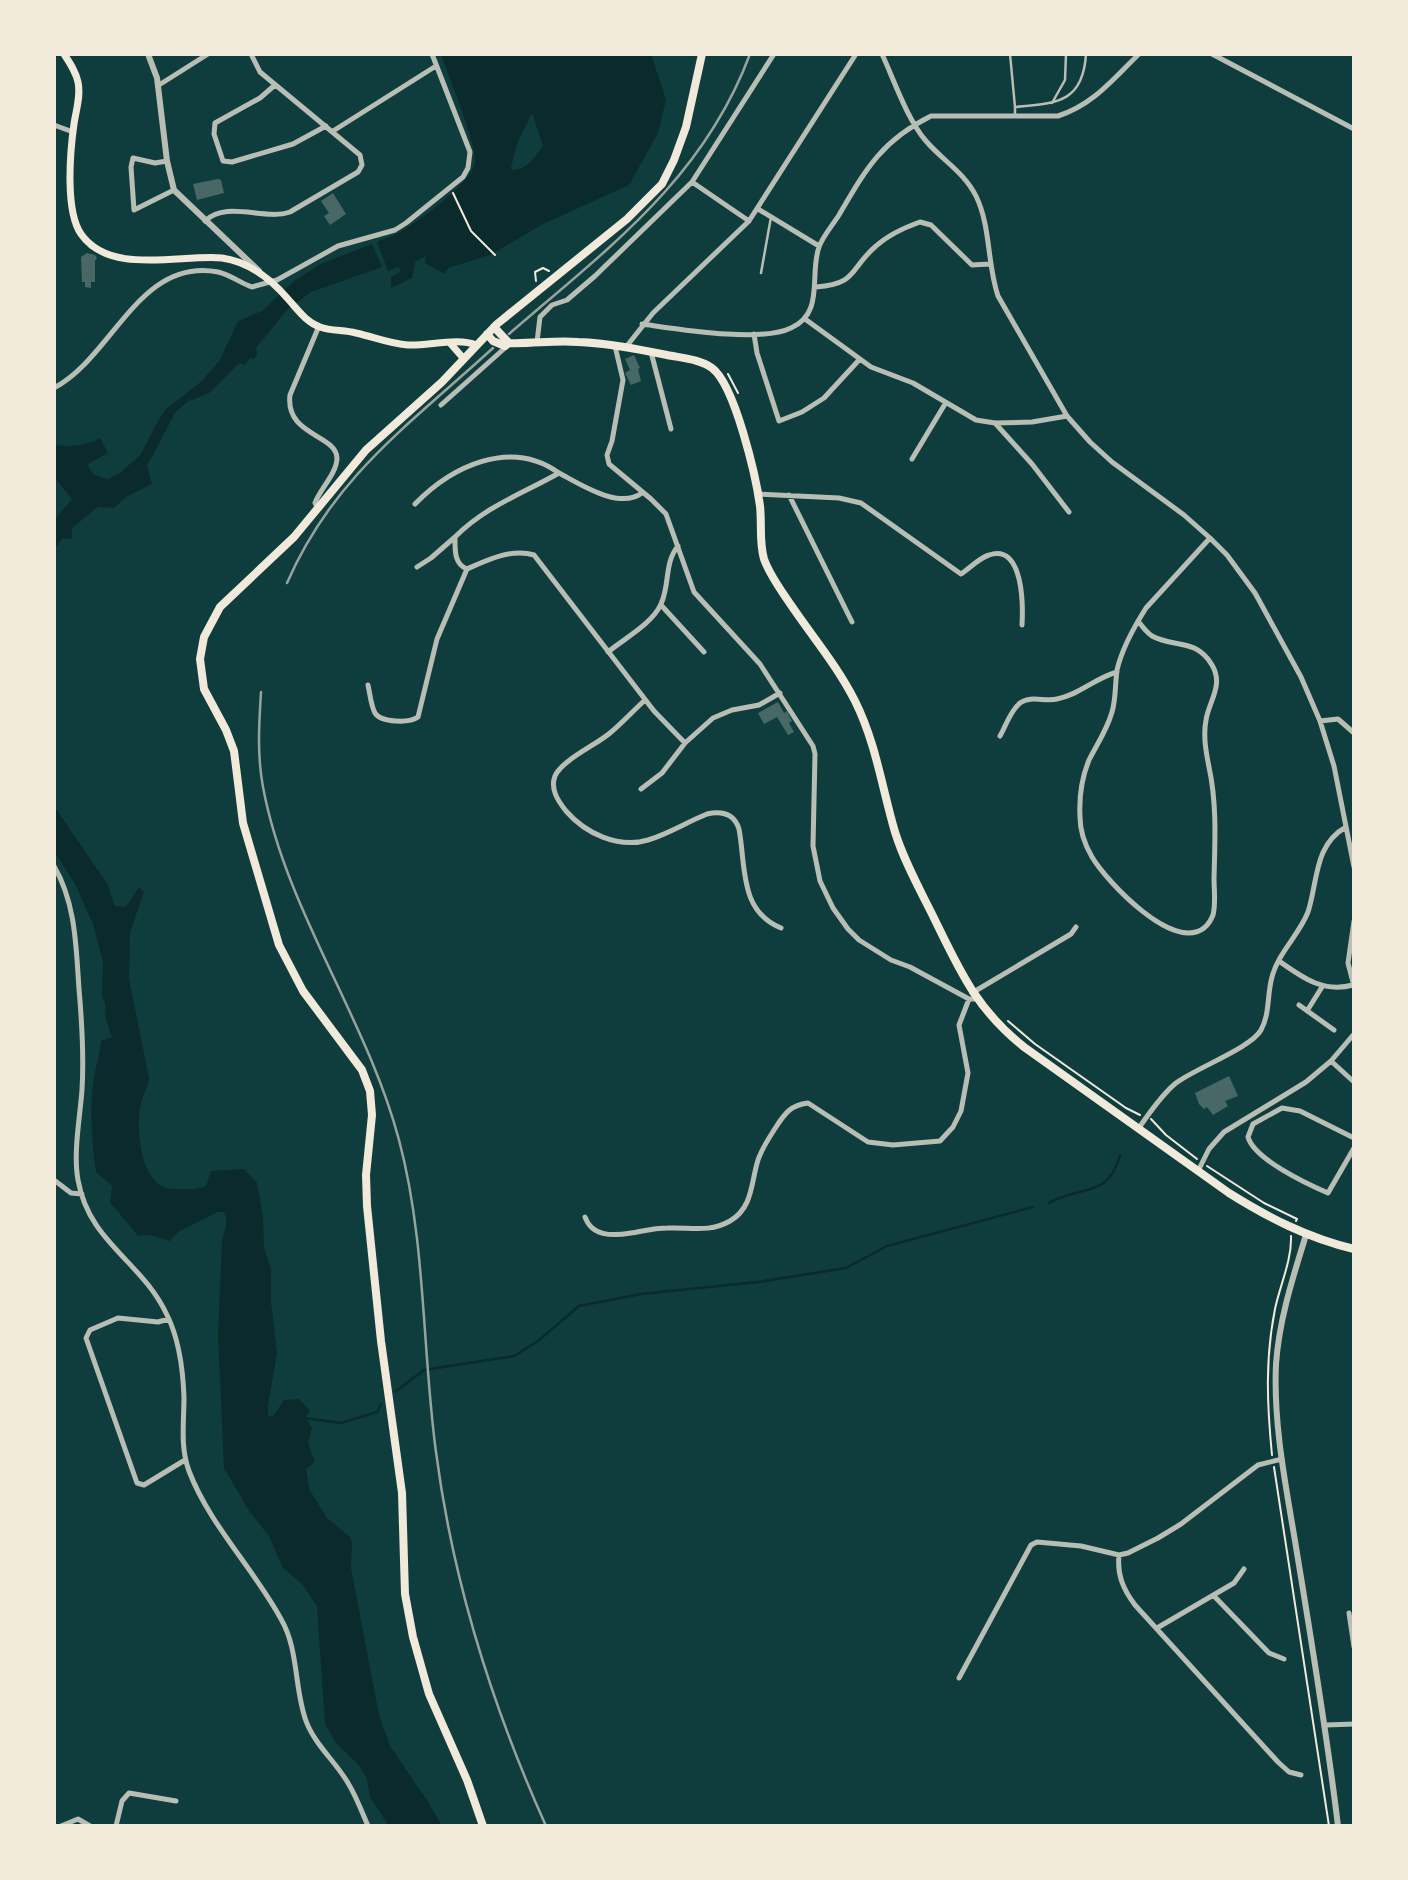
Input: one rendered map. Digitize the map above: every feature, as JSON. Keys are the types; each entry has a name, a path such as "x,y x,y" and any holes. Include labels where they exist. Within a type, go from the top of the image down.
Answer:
{"main road":[{"path":"64,54 74,69 79,85 71,173 75,220 80,233 93,246 129,259 221,258 238,261 261,272 298,310 318,326 363,334 394,344 464,341 476,345"},
{"path":"482,1826 467,1780 423,1678 405,1594 402,1493 381,1341 367,1206 366,1175 372,1115 370,1091 362,1070 303,991 279,945 243,823 234,751 204,689 200,659 204,637 220,607 294,537 366,450 464,359 486,334 627,219 662,184 686,127 702,54"},
{"path":"494,327 509,343"},
{"path":"486,334 500,345 577,341 625,347 702,363 718,373 734,408 758,494 765,562 774,580 842,679 859,710 879,768 901,848 972,997 1024,1047 1138,1129 1200,1167 1256,1211 1306,1235 1354,1249"},
{"path":"450,343 464,359"}],"street":[{"path":"148,54 159,85 167,161 174,190 261,272"},
{"path":"159,85 208,54"},
{"path":"205,221 211,215 225,212 278,215 290,212 358,172 362,165 362,159 333,131 260,72 251,54"},
{"path":"54,388 90,360 145,295 180,273 197,270 216,272 252,287 272,282 338,246 395,230 451,189 468,168 470,152 432,54"},
{"path":"537,342 540,317 552,305 567,300 595,276 692,182 774,54"},
{"path":"625,347 642,324 758,209 856,54"},
{"path":"881,54 915,124 927,142 962,175 976,195 984,218 994,284 1003,307 1067,416 1112,462 1184,515 1210,538 1227,555 1255,593 1301,677 1320,721 1334,766 1354,867"},
{"path":"642,324 754,334 780,332 798,325 811,308 820,246 877,154 915,124 931,116 1058,116 1077,110 1090,102 1139,54"},
{"path":"1212,54 1354,129"},
{"path":"333,131 436,66"},
{"path":"275,85 260,98 225,116 214,125 214,134 223,161 232,162 293,144 326,126"},
{"path":"54,125 73,132"},
{"path":"167,161 155,163 133,158 131,167 134,209 174,190"},
{"path":"692,182 748,221"},
{"path":"758,209 820,246"},
{"path":"816,287 846,281 877,245 916,223 924,222 935,228 969,264 978,267 990,264"},
{"path":"805,319 859,360 884,374 913,383 976,420 995,423 1059,419 1067,416"},
{"path":"318,326 290,395 289,405 298,423 329,445 335,453 335,466 315,503 318,509"},
{"path":"754,334 757,353 779,421 802,412 824,398 859,360"},
{"path":"441,405 509,343"},
{"path":"615,346 623,380 608,461 612,469 666,514 694,592 760,664 814,750 813,846 820,881 833,908 859,940 891,960 972,997"},
{"path":"651,352 671,429"},
{"path":"912,459 946,404"},
{"path":"995,423 1032,464 1069,512"},
{"path":"415,503 442,480 482,461 529,457 615,498 633,498 642,493"},
{"path":"417,566 432,558 475,518 516,493 559,472"},
{"path":"758,494 839,498 861,503 961,574 990,554 1002,555 1012,563 1019,576 1024,599 1022,625"},
{"path":"789,495 852,622"},
{"path":"455,537 456,557 467,569"},
{"path":"1138,621 1152,635 1199,650 1210,661 1217,676 1205,730 1215,807 1214,908 1208,925 1196,932 1178,931 1160,923 1130,901 1097,865 1083,836 1080,817 1083,781 1090,759 1110,718 1122,654 1138,621 1210,538"},
{"path":"608,652 643,624 661,605 672,554 678,546"},
{"path":"368,685 375,713 380,718 409,721 418,717 439,632 467,569 498,557 526,553 536,558 645,700 685,743"},
{"path":"661,605 704,652"},
{"path":"1000,736 1013,712 1023,701 1067,697 1117,672"},
{"path":"641,789 662,773 685,743 719,714 759,705 780,693"},
{"path":"645,700 609,733 559,771 554,786 558,800 575,820 590,831 608,839 626,842 652,839 706,814 716,812 729,816 736,822 738,829 749,898 764,919 781,929"},
{"path":"1320,721 1338,719 1354,733"},
{"path":"1138,1129 1175,1084 1256,1037 1263,1026 1272,976 1308,911 1322,854 1337,831 1346,827"},
{"path":"54,866 67,894 75,938 83,1070 76,1160 82,1194 99,1232 146,1282 169,1319 182,1372 185,1460 201,1496 288,1632 307,1722 348,1783 368,1826"},
{"path":"1279,961 1322,987 1339,989 1353,986 1348,963 1354,921"},
{"path":"585,1217 593,1230 616,1236 671,1227 703,1230 727,1223 739,1216 746,1204 767,1141 788,1110 797,1105 808,1103 868,1142 892,1145 940,1141 953,1127 961,1111 968,1073 959,1025 972,997 1071,934 1076,928"},
{"path":"1307,1011 1322,987"},
{"path":"1299,1005 1334,1030"},
{"path":"1200,1167 1214,1142 1224,1132 1292,1091 1331,1061 1354,1034"},
{"path":"1331,1061 1354,1082"},
{"path":"1354,1138 1300,1111 1282,1108 1254,1124 1248,1137 1253,1146 1292,1176 1328,1193 1354,1148"},
{"path":"54,1180 71,1193 82,1194"},
{"path":"1306,1235 1287,1299 1276,1364 1276,1400 1282,1459 1326,1725 1338,1826"},
{"path":"169,1319 158,1322 118,1318 90,1330 86,1338 137,1483 144,1485 185,1460"},
{"path":"959,1678 1031,1545 1037,1542 1081,1546 1119,1555 1144,1545 1181,1524 1258,1465 1282,1459"},
{"path":"1119,1555 1118,1567 1126,1592 1278,1762 1289,1772 1301,1775"},
{"path":"1157,1628 1234,1583 1244,1569"},
{"path":"1214,1596 1269,1653 1284,1659"},
{"path":"1349,1612 1354,1647"},
{"path":"1326,1725 1354,1724"},
{"path":"116,1826 121,1801 129,1793 176,1801"},
{"path":"61,1826 78,1819 90,1826"}],"lane":[{"path":"1010,54 1015,115"},
{"path":"1052,103 1065,80 1066,54"},
{"path":"1015,107 1065,99 1079,86 1086,54"},
{"path":"761,273 771,217"}],"path":[{"path":"451,189 471,231 495,255"},
{"path":"723,368 733,381 741,401"},
{"path":"1003,1017 1035,1044 1126,1108 1135,1114 1147,1116 1200,1167 1297,1219"}],"water":[{"path":"441,54 651,54 666,100 658,133 629,185 543,224 490,255 448,268 444,274 425,263 426,256 415,262 412,278 391,288 391,277 400,272 399,266 388,271 377,242 421,219 465,180 475,162 467,126","holes":["532,113 543,146 527,165 513,170 511,167 518,141"]},
{"path":"372,244 382,267 311,292 286,311 256,348 257,355 254,359 250,358 245,365 239,363 209,393 187,402 175,413 147,466 152,484 126,497 114,508 98,507 72,528 72,539 63,538 56,547 54,557 54,520 72,499 54,477 54,445 78,445 100,438 108,453 88,464 90,470 108,479 120,473 141,454 166,409 202,381 220,360 238,321 262,311 294,281 321,264"},
{"path":"54,806 108,885 115,906 126,907 139,887 144,892 130,932 129,979 149,1078 139,1114 142,1155 147,1168 163,1186 174,1189 206,1186 211,1171 244,1169 257,1183 263,1216 264,1248 271,1269 271,1302 277,1353 268,1417 274,1415 284,1400 299,1399 310,1411 305,1417 312,1428 308,1443 315,1462 306,1469 309,1489 327,1518 350,1537 352,1542 351,1568 379,1715 390,1746 442,1826 389,1826 370,1797 367,1779 359,1765 336,1743 325,1724 317,1606 302,1584 283,1568 269,1536 249,1511 224,1468 218,1335 222,1239 226,1222 224,1212 218,1212 178,1232 170,1241 150,1235 138,1236 110,1202 112,1186 96,1172 92,1088 101,1041 112,1037 102,997 103,962 93,924 75,884 54,851"}],"building":[{"path":"221,180 224,193 197,200 193,184"},
{"path":"333,193 346,214 330,225 324,216 329,213 321,201"},
{"path":"87,253 97,258 95,282 91,282 91,288 85,287 85,282 82,282 81,257"},
{"path":"634,355 640,368 641,381 631,385 625,373 630,370 625,359"},
{"path":"778,702 792,721 789,723 794,732 788,735 777,717 764,724 758,713"},
{"path":"1229,1076 1238,1096 1225,1101 1228,1106 1213,1115 1207,1107 1204,1109 1199,1104 1195,1093"}],"waterway":[{"path":"1049,1203 1101,1185 1115,1169 1120,1155"},
{"path":"396,1391 424,1370 514,1356 538,1341 579,1306 641,1294 758,1282 846,1268 887,1246 1033,1207"},
{"path":"304,1418 341,1423 377,1412 381,1404"}],"railway":[{"path":"509,334 616,241 679,176 730,99 750,54"},
{"path":"287,583 327,512 351,482 403,428 493,348"},
{"path":"261,692 260,763 274,833 289,877 385,1095 399,1140 414,1217 431,1413 443,1501 453,1549 477,1643 492,1689 526,1781 546,1826"}]}
